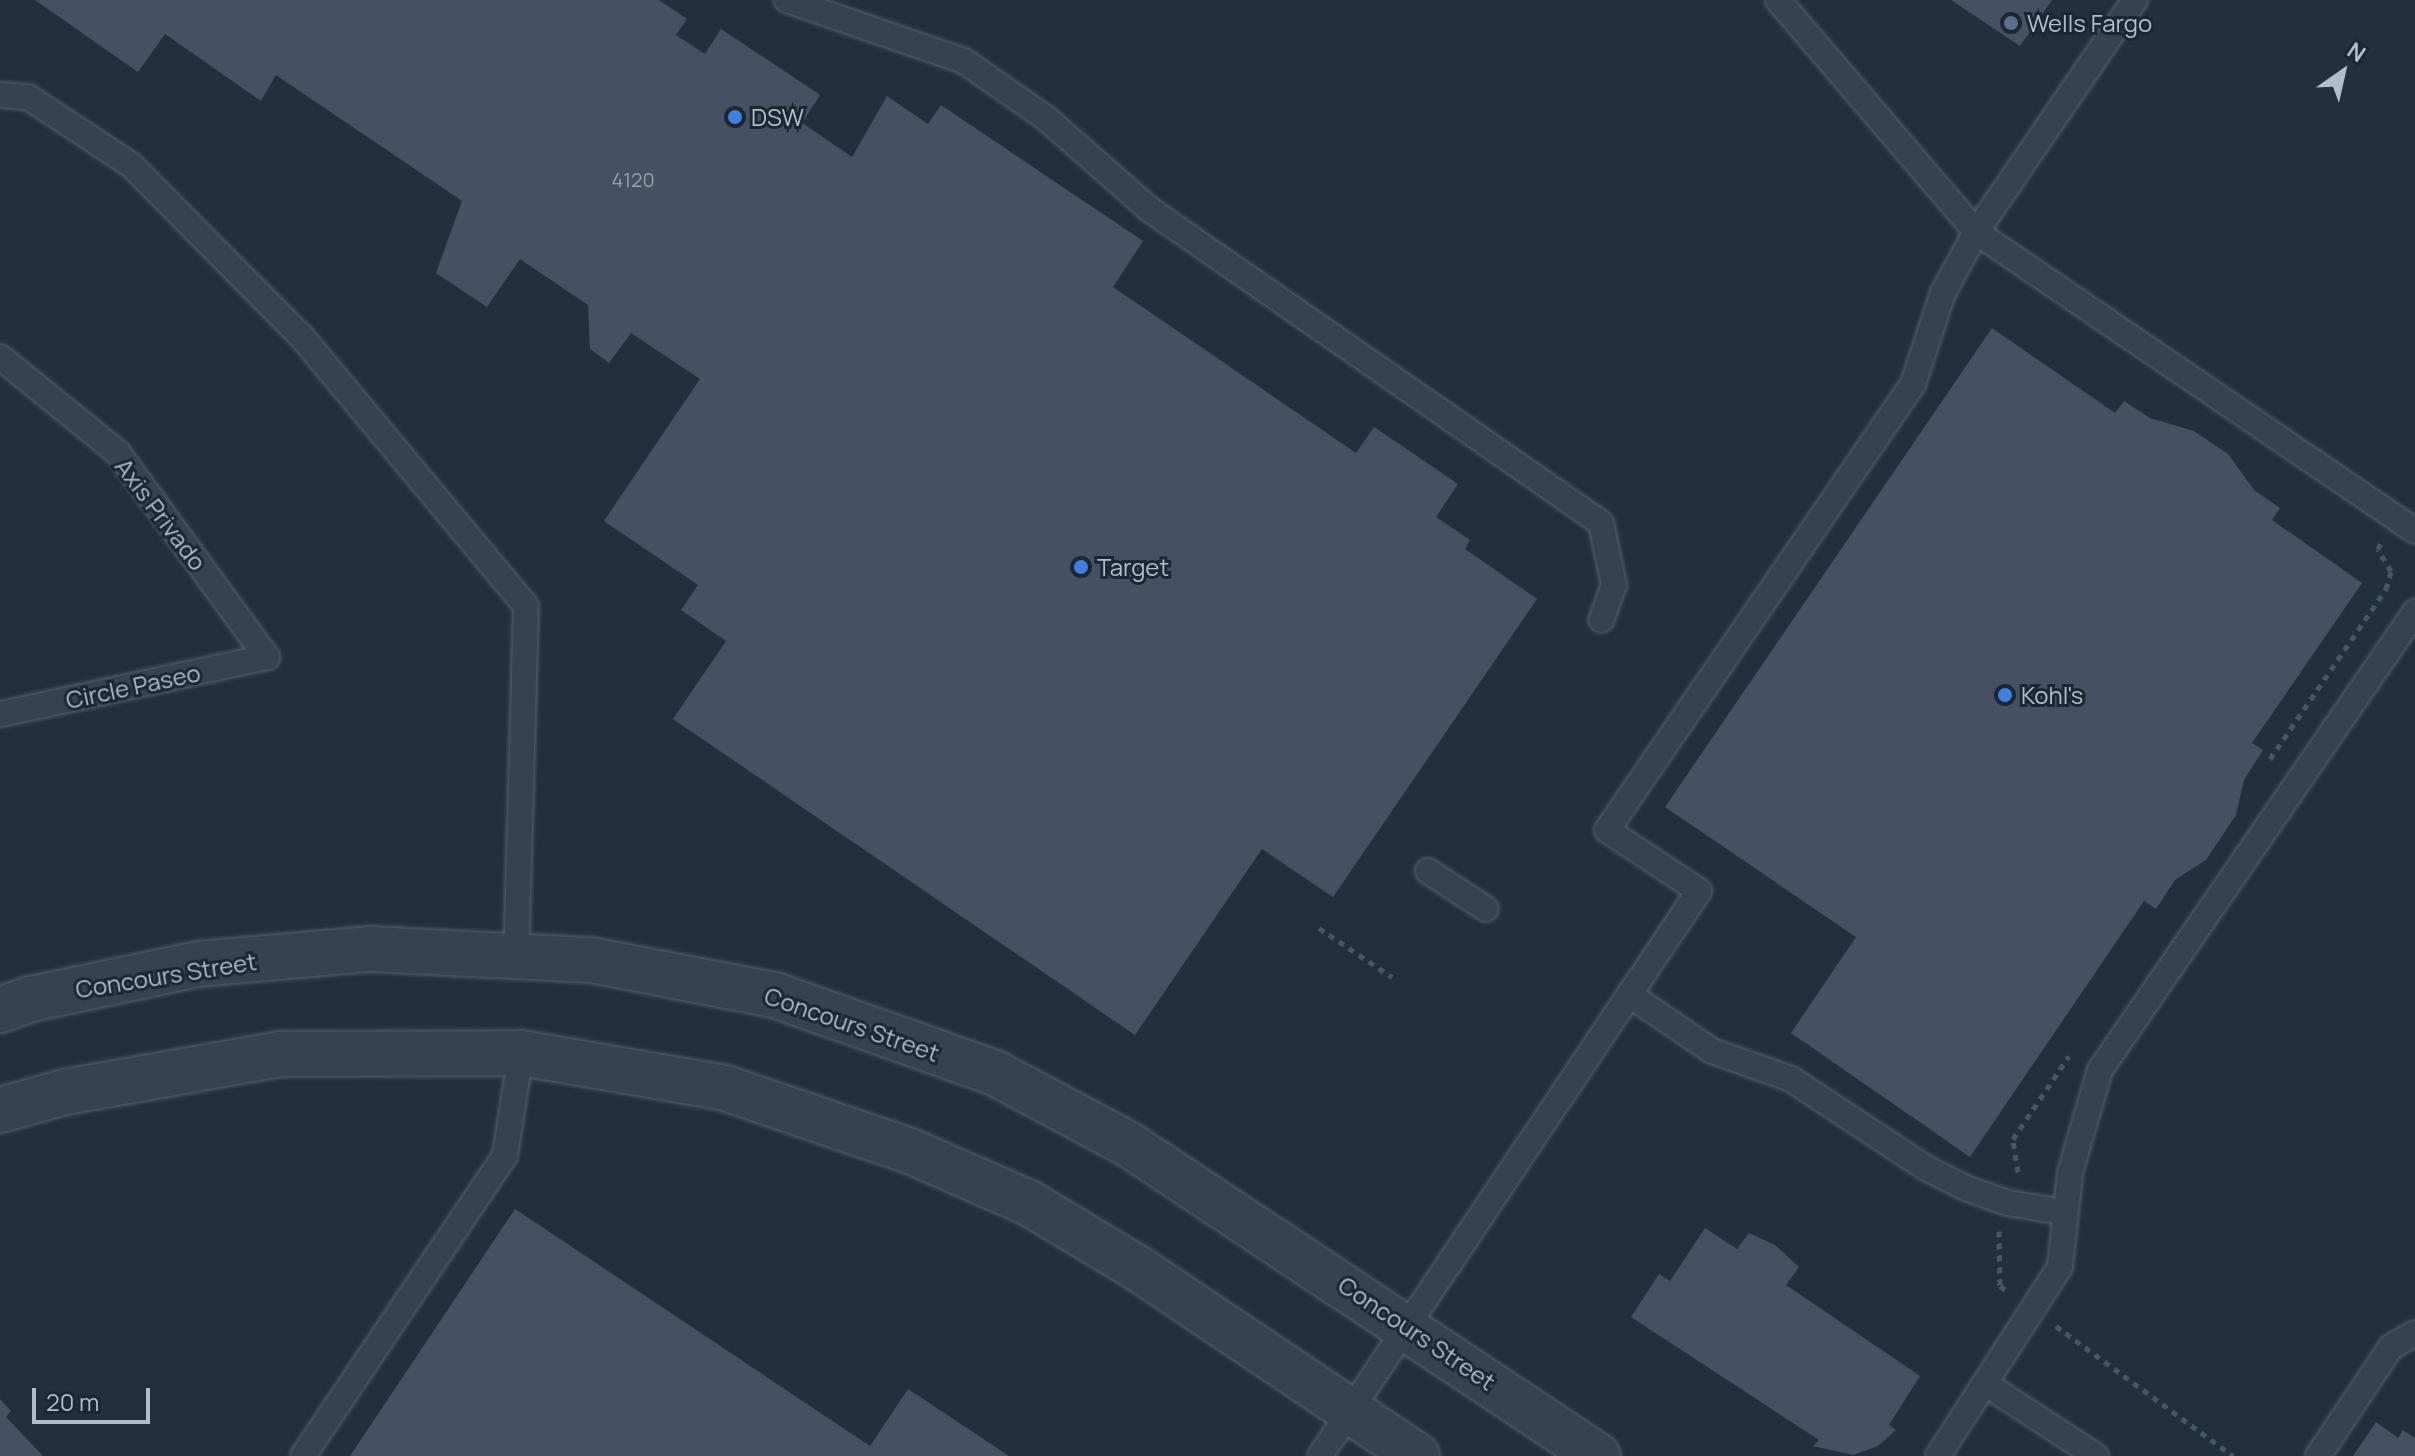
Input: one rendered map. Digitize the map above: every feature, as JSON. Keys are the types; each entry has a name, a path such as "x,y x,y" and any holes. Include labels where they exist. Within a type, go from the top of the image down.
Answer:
{"street":[{"name":"Concours Street","path":"0,1010 31,999 198,964 371,949 591,960 775,995 995,1073 1128,1144 1410,1326 1598,1456"},
{"path":"0,1110 65,1092 280,1054 521,1053 725,1088 910,1151 1029,1203 1139,1269 1417,1456"}],"lane":[{"path":"787,0 964,61 1047,119 1149,209 1601,523 1614,585 1601,620"},
{"path":"1778,0 1976,232 2415,531"},
{"path":"1320,1456 1699,891 1607,830 1913,384 1943,293 1976,232 2135,0"},
{"path":"0,95 28,97 131,165 301,336 526,606 516,956"},
{"name":"Axis Privado","path":"0,357 118,453 267,657"},
{"path":"1938,1456 1987,1385 2060,1267 2063,1212 2084,1112 2100,1070 2415,612"},
{"name":"Circle Paseo","path":"0,714 267,657"},
{"path":"1428,871 1486,909"},
{"path":"1630,995 1712,1051 1791,1079 1926,1168 1968,1189 2008,1203 2063,1212"},
{"path":"303,1456 505,1155 521,1053"},
{"path":"2318,1456 2391,1347 2415,1333"},
{"path":"1987,1385 2060,1446 2096,1456"}],"path":[{"path":"1319,928 1392,977"}],"building":[{"name":"Target","path":"35,0 659,0 687,19 676,35 705,54 721,29 820,95 802,123 852,157 887,96 928,124 941,105 1143,241 1113,287 1356,453 1374,427 1458,484 1436,517 1470,540 1465,549 1537,599 1333,897 1262,849 1135,1035 673,719 726,641 681,610 698,585 604,521 700,379 631,333 609,363 590,349 588,305 520,259 487,307 436,273 462,201 276,75 261,101 165,34 138,72"},
{"name":"Wells Fargo","path":"1951,0 2052,0 2020,46"},
{"path":"1992,328 2115,413 2124,401 2150,418 2194,431 2228,454 2254,490 2280,508 2272,520 2362,583 2252,743 2263,750 2244,780 2236,815 2206,860 2175,880 2156,909 2144,901 1970,1157 1791,1033 1856,937 1665,807"},
{"path":"515,1209 870,1446 908,1389 1009,1456 350,1456"},
{"path":"1705,1228 1737,1249 1749,1233 1775,1245 1799,1267 1786,1285 1920,1376 1889,1425 1896,1430 1878,1446 1853,1455 1813,1446 1819,1440 1631,1317 1659,1274 1670,1281"},
{"path":"0,1399 11,1411 6,1417 43,1456 0,1456"},
{"path":"2376,1422 2398,1438 2403,1430 2415,1438 2415,1456 2353,1456"}],"place":[{"name":"Wells Fargo","path":"2011,23"},
{"name":"DSW","path":"735,117"},
{"name":"Target","path":"1081,567"},
{"name":"Kohl's","path":"2005,695"}]}
